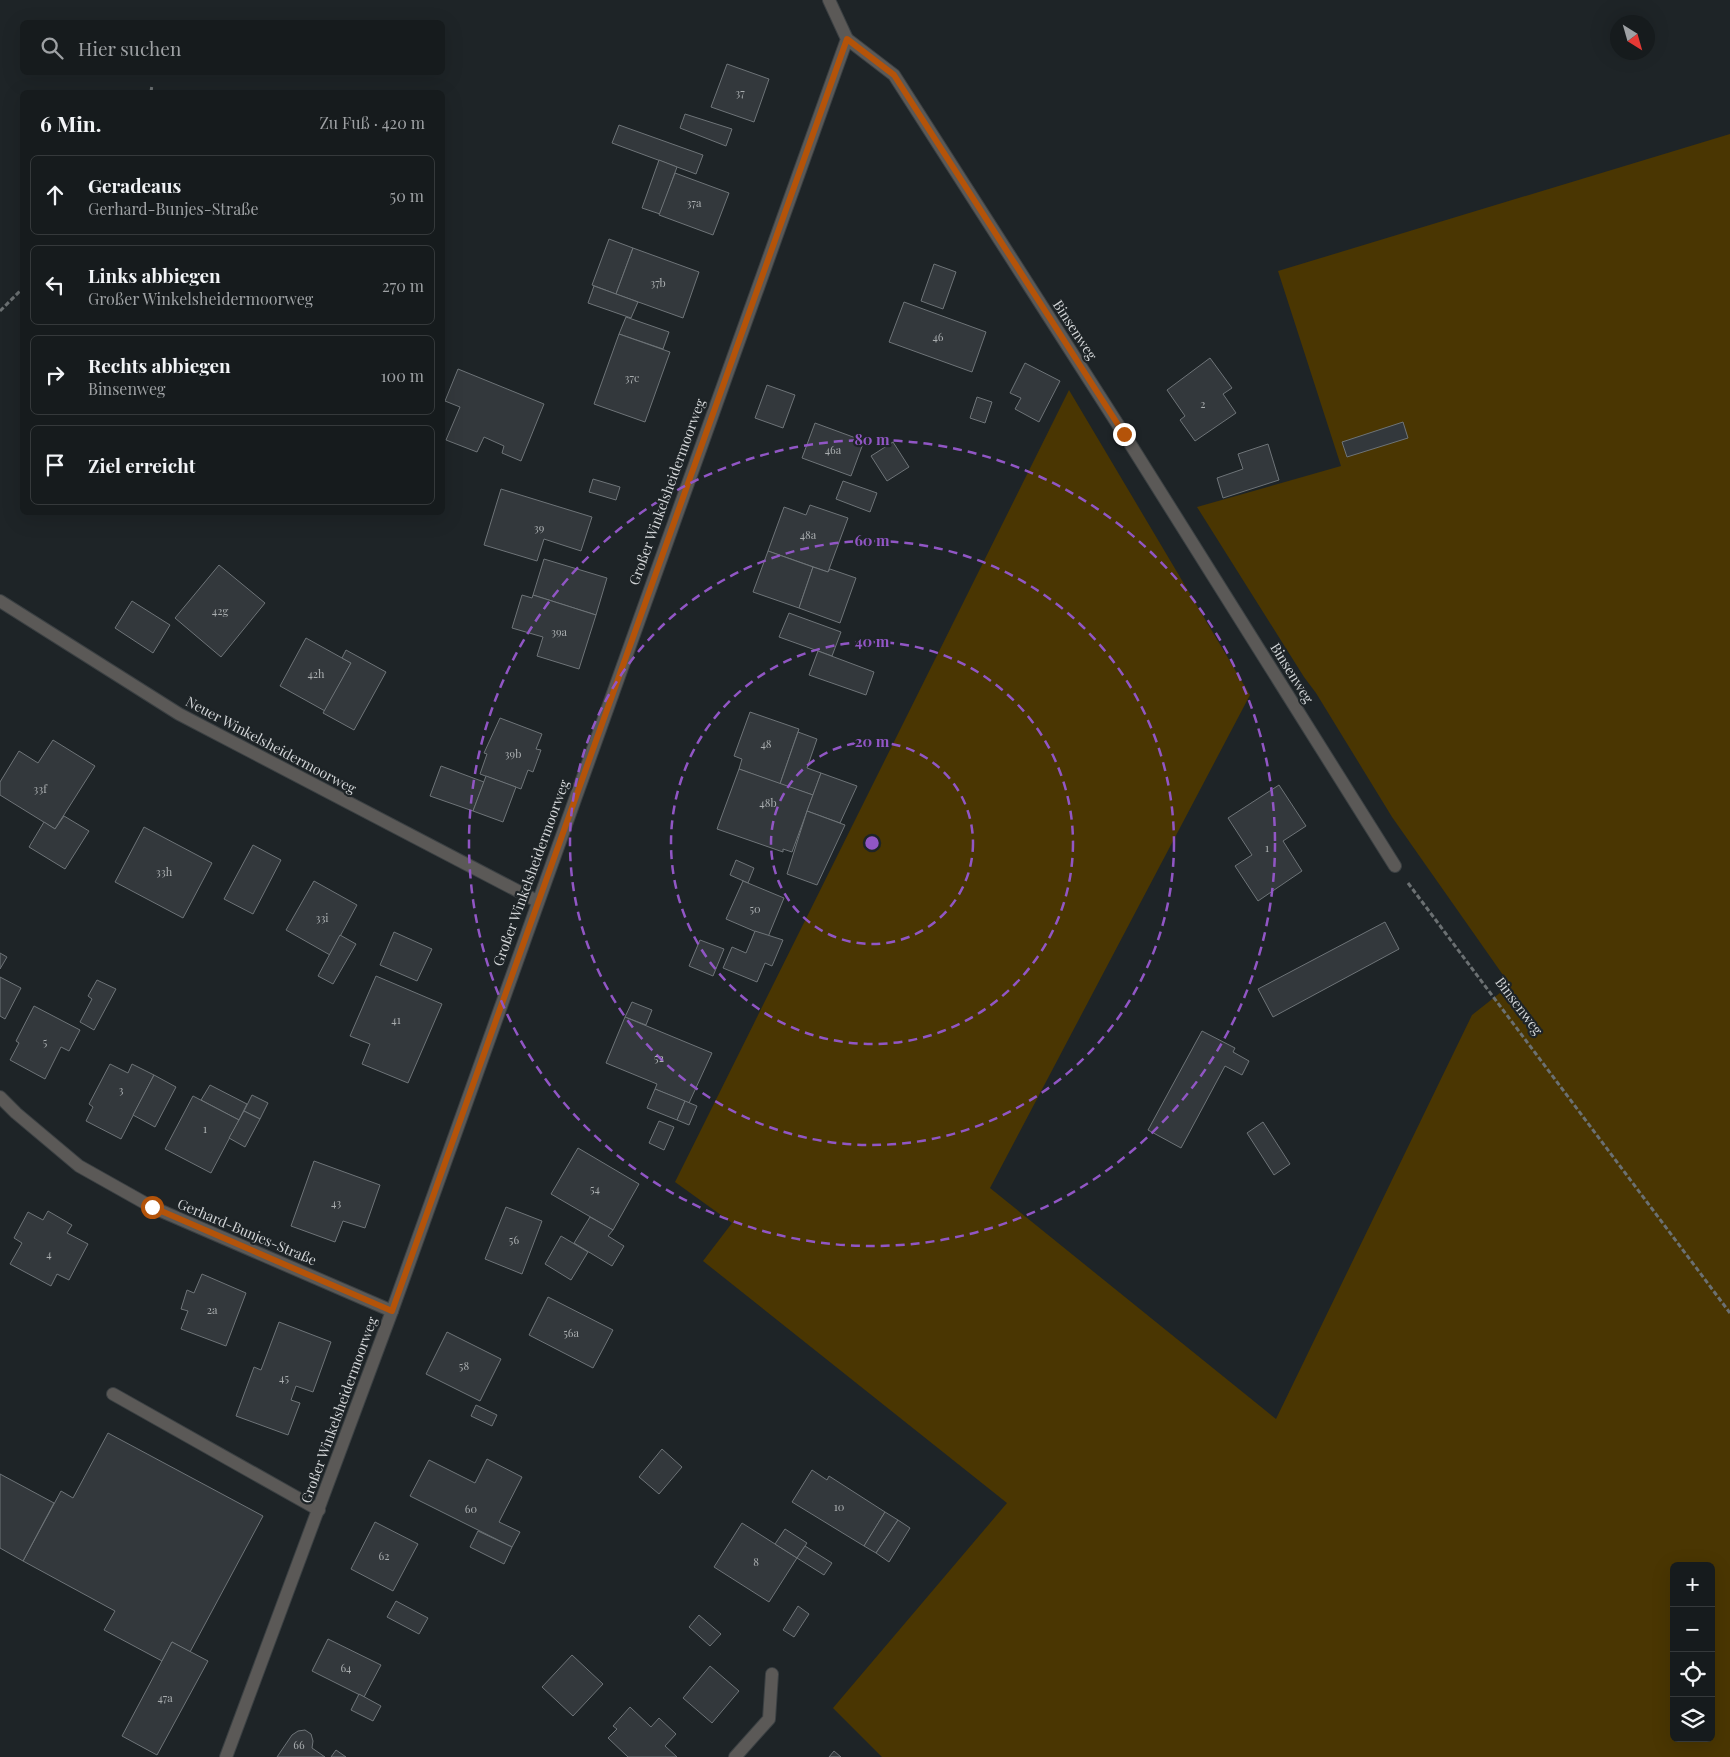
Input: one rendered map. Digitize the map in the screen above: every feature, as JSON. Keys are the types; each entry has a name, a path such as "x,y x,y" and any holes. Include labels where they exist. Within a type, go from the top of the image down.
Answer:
{"street":[{"path":"829,0 847,39"},
{"name":"Binsenweg","path":"847,39 894,75 1124,434 1395,866"},
{"name":"Großer Winkelsheidermoorweg","path":"226,1757 392,1311 537,901 847,39"},
{"name":"Neuer Winkelsheidermoorweg","path":"0,601 179,714 537,901"},
{"name":"Gerhard-Bunjes-Straße","path":"0,1097 16,1114 79,1166 152,1207 392,1311"},
{"path":"113,1394 319,1510"},
{"path":"735,1757 770,1719 772,1674"}],"path":[{"path":"151,90 152,85"},
{"path":"0,311 20,291"},
{"name":"Binsenweg","path":"1395,866 1730,1313"}],"shaded area":[{"path":"1730,134 1730,1757 882,1757 833,1708 1007,1503 703,1261 732,1223 675,1182 1069,390 1250,695 990,1188 1276,1419 1472,1015 1510,985 1392,817 1316,693 1197,507 1341,466 1278,271"}],"building":[{"path":"727,64 769,79 754,122 711,107"},
{"path":"685,114 732,129 726,146 680,128"},
{"path":"619,125 703,155 696,174 612,143"},
{"path":"659,160 677,167 660,214 642,208"},
{"path":"675,173 729,193 713,235 659,215"},
{"path":"609,239 633,248 616,294 592,285"},
{"path":"633,248 699,272 683,318 616,294"},
{"path":"934,264 956,272 943,309 921,301"},
{"path":"594,286 638,302 631,318 588,303"},
{"path":"904,302 986,332 972,372 889,342"},
{"path":"626,317 669,332 663,349 619,334"},
{"path":"619,334 670,352 645,422 594,404"},
{"path":"1210,358 1232,388 1223,394 1236,413 1195,441 1180,420 1185,416 1167,390"},
{"path":"1025,363 1060,381 1039,422 1015,409 1021,398 1010,393"},
{"path":"458,369 544,404 521,461 502,453 504,446 484,437 477,452 446,440 460,407 445,401"},
{"path":"767,385 795,395 783,428 755,418"},
{"path":"977,397 992,402 985,423 970,418"},
{"path":"1403,422 1408,438 1347,457 1342,442"},
{"path":"815,423 864,441 851,476 802,458"},
{"path":"893,442 909,467 887,481 871,456"},
{"path":"1268,444 1279,480 1223,498 1217,478 1243,469 1238,454"},
{"path":"593,479 620,487 616,500 589,492"},
{"path":"843,481 877,493 870,512 836,499"},
{"path":"501,489 592,517 581,551 544,539 537,561 484,545"},
{"path":"810,505 848,518 828,572 768,551 784,507 806,515"},
{"path":"768,551 813,567 799,608 753,592"},
{"path":"544,559 607,578 596,615 533,595"},
{"path":"219,565 265,603 221,657 175,618"},
{"path":"813,567 828,572 830,569 856,578 840,623 799,608"},
{"path":"522,595 532,598 533,595 596,615 579,669 537,656 543,637 512,628"},
{"path":"132,601 170,625 153,653 115,628"},
{"path":"789,613 841,632 832,656 779,637"},
{"path":"306,638 351,663 325,711 280,686"},
{"path":"346,650 386,672 354,730 323,713 351,663 342,658"},
{"path":"818,651 874,672 866,695 809,675"},
{"path":"750,712 799,729 780,784 739,769 742,759 734,756"},
{"path":"500,718 542,734 536,749 541,750 533,772 528,770 521,789 480,774 487,754 484,753"},
{"path":"798,732 817,739 807,768 821,773 813,795 780,784"},
{"path":"53,740 95,766 55,829 0,795 0,782 19,751 38,763"},
{"path":"441,766 484,782 473,811 430,796"},
{"path":"739,769 813,795 792,852 783,849 783,852 717,829"},
{"path":"821,773 857,786 840,823 807,811"},
{"path":"486,776 516,787 503,822 473,811"},
{"path":"1279,785 1306,826 1283,841 1302,871 1258,901 1235,866 1252,855 1228,818"},
{"path":"807,811 845,825 817,885 787,874"},
{"path":"64,816 89,831 65,869 29,847 44,822 55,829"},
{"path":"144,827 212,863 183,918 115,882"},
{"path":"253,845 281,860 253,914 224,899"},
{"path":"736,860 754,868 748,883 730,875"},
{"path":"314,881 357,905 330,955 286,930"},
{"path":"743,881 784,898 768,937 726,919"},
{"path":"1385,922 1399,949 1273,1017 1258,989"},
{"path":"755,931 783,940 772,966 765,963 757,982 723,968 732,947 746,953"},
{"path":"394,932 432,949 417,981 380,965"},
{"path":"340,935 356,944 333,984 318,976"},
{"path":"700,940 724,949 713,976 689,966"},
{"path":"0,953 7,957 0,969"},
{"path":"376,976 442,1004 408,1083 362,1064 370,1044 350,1036"},
{"path":"0,977 21,988 5,1019 0,1016"},
{"path":"97,980 116,989 94,1030 80,1022 92,999 88,996"},
{"path":"632,1002 652,1010 646,1025 625,1017"},
{"path":"34,1006 80,1030 69,1051 61,1047 45,1079 10,1060 19,1043 16,1041"},
{"path":"625,1017 712,1053 689,1103 655,1089 657,1084 606,1063"},
{"path":"1202,1031 1235,1048 1233,1052 1249,1061 1242,1075 1225,1066 1181,1148 1148,1130"},
{"path":"110,1064 128,1073 132,1064 154,1075 121,1139 86,1121 93,1107 89,1104"},
{"path":"154,1075 176,1087 155,1127 133,1115"},
{"path":"210,1085 247,1104 239,1120 201,1100"},
{"path":"655,1089 685,1101 677,1120 647,1108"},
{"path":"252,1095 268,1103 260,1119 244,1111"},
{"path":"193,1096 239,1120 211,1173 165,1149"},
{"path":"685,1101 697,1106 689,1125 677,1120"},
{"path":"244,1111 260,1119 245,1147 229,1138"},
{"path":"659,1121 674,1127 664,1150 649,1143"},
{"path":"1263,1122 1290,1164 1274,1175 1247,1133"},
{"path":"578,1148 639,1184 613,1230 551,1194"},
{"path":"314,1161 380,1185 365,1228 343,1221 335,1242 291,1226"},
{"path":"506,1207 542,1221 522,1274 485,1259"},
{"path":"48,1211 72,1225 67,1233 88,1244 69,1280 57,1274 51,1286 10,1264 22,1243 14,1238 28,1212 43,1220"},
{"path":"590,1217 613,1230 608,1236 624,1246 612,1266 574,1243"},
{"path":"561,1236 588,1252 571,1280 545,1264"},
{"path":"202,1274 246,1293 226,1346 181,1329 188,1311 181,1309 187,1290 194,1293"},
{"path":"548,1297 613,1330 593,1368 529,1335"},
{"path":"279,1322 331,1342 313,1392 296,1386 291,1400 300,1403 288,1435 236,1416 254,1367 261,1370"},
{"path":"447,1332 501,1359 480,1401 426,1374"},
{"path":"476,1405 497,1415 492,1426 471,1416"},
{"path":"108,1433 263,1516 190,1652 172,1642 162,1661 104,1630 115,1611 23,1561 61,1491 73,1498"},
{"path":"662,1449 682,1467 659,1494 639,1477"},
{"path":"487,1459 522,1477 499,1522 520,1532 512,1547 410,1496 429,1460 475,1483"},
{"path":"812,1470 827,1480 829,1476 885,1512 864,1546 792,1502"},
{"path":"0,1474 54,1503 23,1561 0,1548"},
{"path":"885,1512 898,1520 876,1553 864,1546"},
{"path":"898,1520 910,1528 889,1562 876,1553"},
{"path":"375,1522 418,1544 393,1591 351,1569"},
{"path":"742,1523 797,1558 769,1602 714,1567"},
{"path":"785,1529 807,1543 797,1558 775,1544"},
{"path":"478,1531 512,1547 504,1564 470,1547"},
{"path":"805,1546 832,1563 824,1575 797,1558"},
{"path":"396,1601 428,1618 419,1634 387,1617"},
{"path":"798,1606 809,1614 794,1637 783,1630"},
{"path":"699,1615 721,1634 710,1646 689,1627"},
{"path":"328,1639 381,1665 364,1697 312,1671"},
{"path":"172,1642 208,1661 157,1755 122,1736"},
{"path":"572,1655 603,1684 573,1716 542,1687"},
{"path":"710,1666 739,1691 712,1723 683,1698"},
{"path":"359,1694 381,1706 373,1721 351,1710"},
{"path":"630,1707 651,1727 659,1718 676,1734 665,1746 677,1757 628,1757 608,1738 617,1729 613,1726"},
{"path":"305,1730 311,1734 312,1748 325,1757 277,1757 292,1735 298,1731"},
{"path":"336,1750 346,1757 331,1757"},
{"path":"834,1751 841,1757 829,1757"}],"route":[{"path":"152,1207 392,1311 537,901 847,39 894,75 1124,434"}]}
